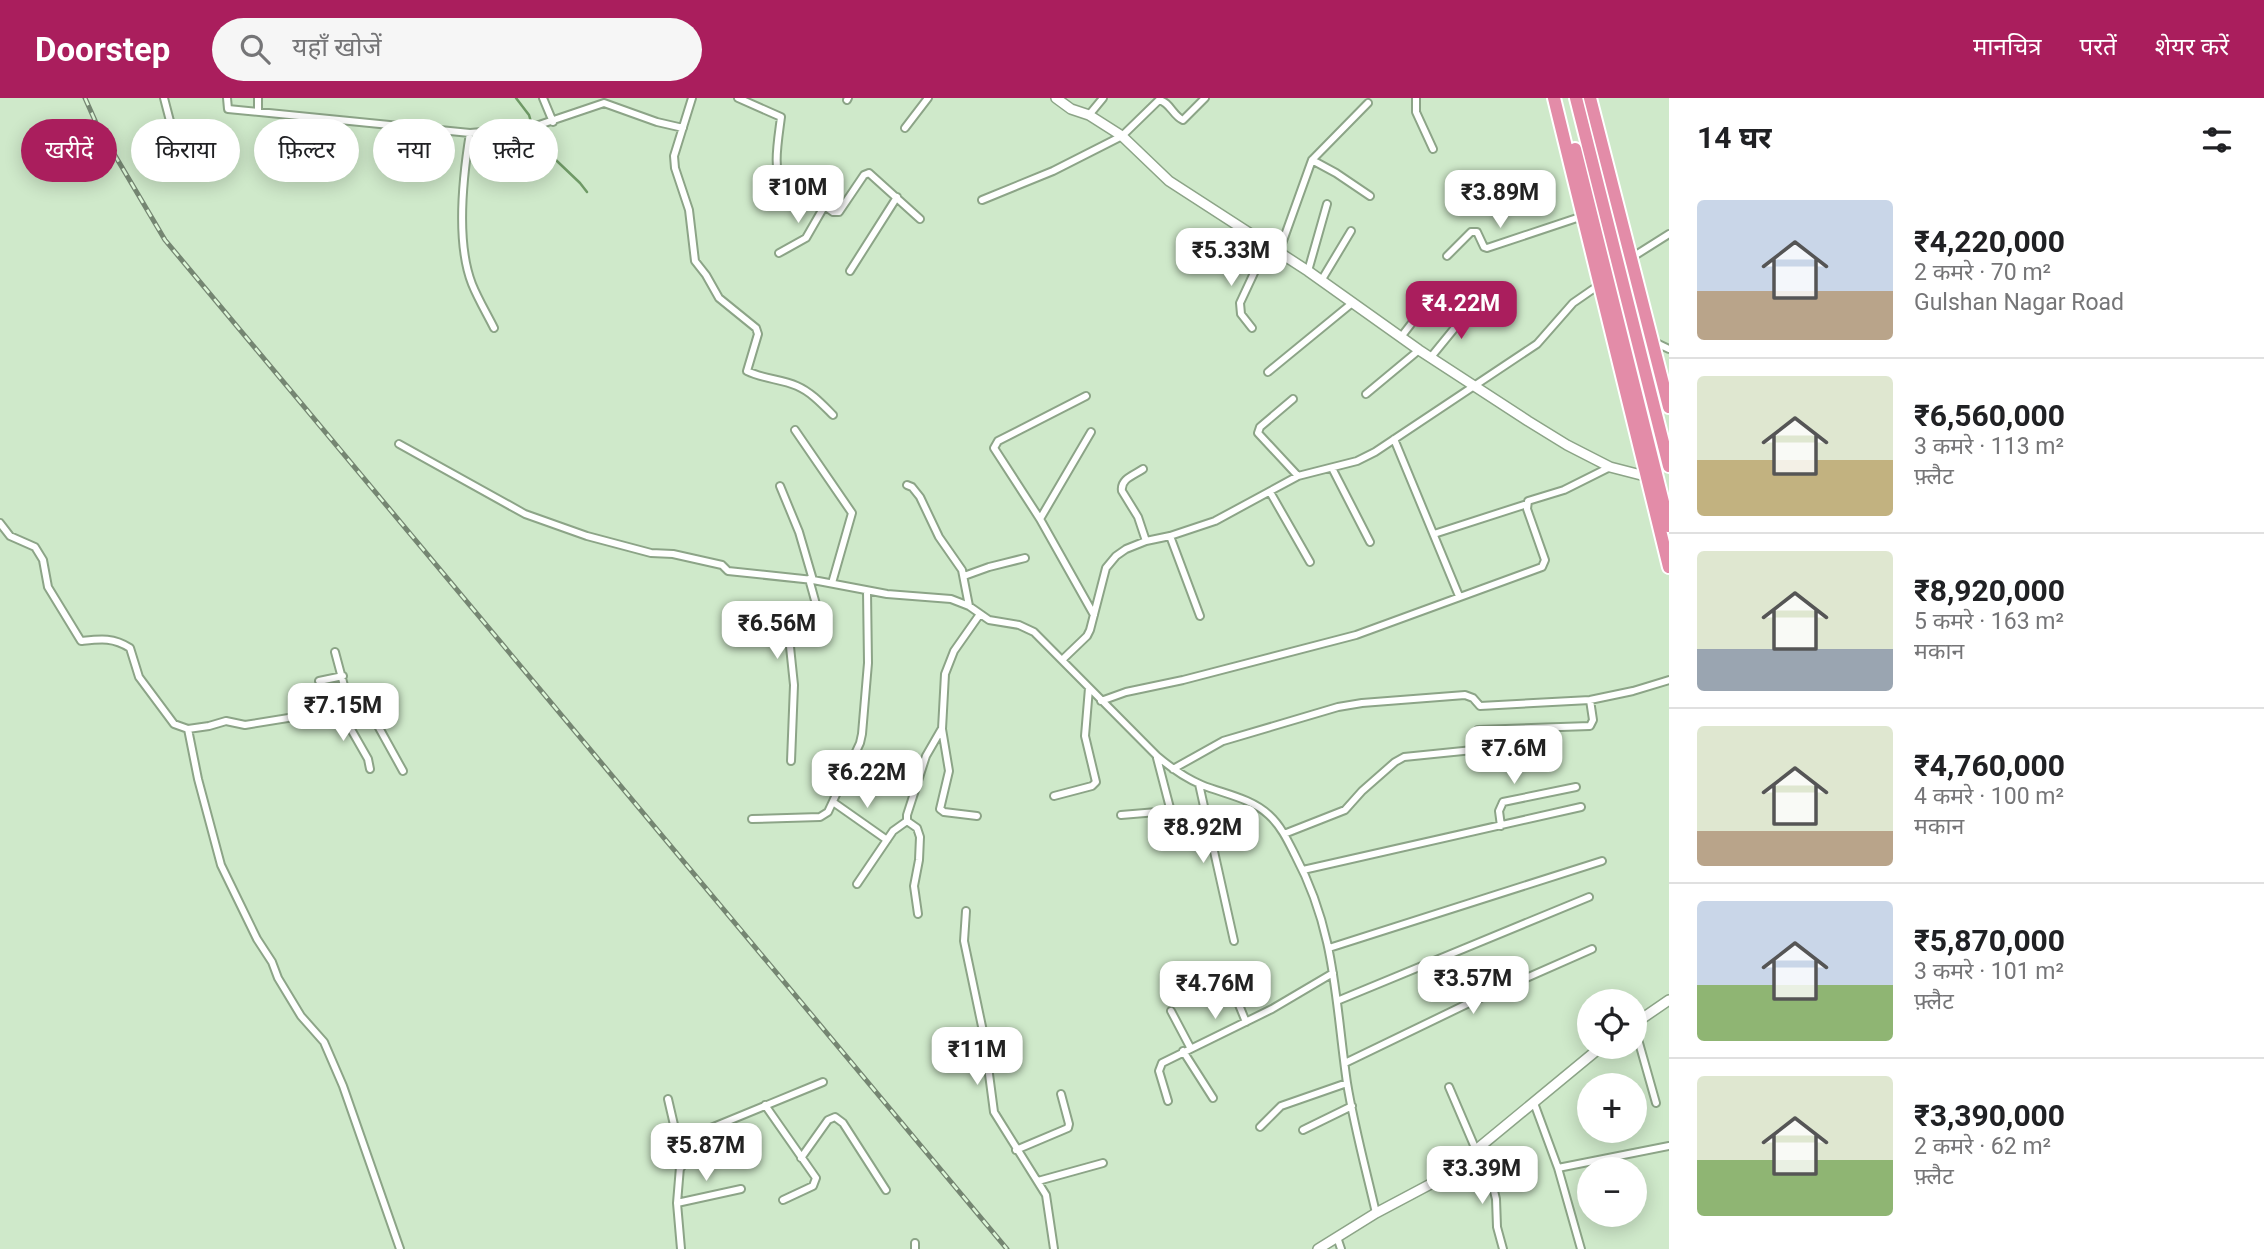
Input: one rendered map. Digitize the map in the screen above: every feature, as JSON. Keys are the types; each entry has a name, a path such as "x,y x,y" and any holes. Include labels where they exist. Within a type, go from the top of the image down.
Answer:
{"highway":[{"path":"1554,98 1583,216 1604,282 1669,526"},
{"path":"1562,98 1646,476 1669,567"},
{"path":"1576,98 1666,443 1669,466"},
{"path":"1590,98 1669,407"}],"street":[{"path":"164,98 169,119"},
{"path":"227,98 228,109 469,133"},
{"path":"258,98 258,112"},
{"path":"543,98 552,119"},
{"path":"692,98 674,156 675,168 689,210 695,261 719,298 756,328 758,334 747,371 796,386 817,399 833,415"},
{"path":"738,98 781,117 776,152 783,192 799,188 834,212 839,212 866,173 872,174 920,219"},
{"path":"905,128 928,98"},
{"path":"1056,98 1071,110 1089,115 1122,136 1169,181 1308,271 1351,304 1550,435 1610,467 1646,476"},
{"path":"1089,115 1103,98"},
{"path":"982,200 1053,171 1122,136 1159,100 1164,101 1178,118 1183,120 1205,98"},
{"path":"1416,98 1416,112 1433,149"},
{"path":"558,119 604,103 657,122 683,128"},
{"path":"1279,252 1312,160 1368,103"},
{"path":"469,139 464,170 464,249 471,283 494,328"},
{"path":"1312,160 1370,197"},
{"path":"850,271 897,197"},
{"path":"1308,271 1326,204"},
{"path":"779,253 806,238 825,205"},
{"path":"1447,256 1471,232 1477,232 1483,247 1486,248 1583,216"},
{"path":"1321,281 1351,231"},
{"path":"1631,258 1669,234"},
{"path":"1252,328 1241,314 1240,303 1267,245"},
{"path":"1062,660 1087,636 1102,576 1110,562 1126,549 1223,518 1298,476 1366,457 1537,344 1573,303 1604,282"},
{"path":"1401,337 1428,302"},
{"path":"1268,372 1351,304"},
{"path":"1431,357 1471,308"},
{"path":"1652,341 1669,349"},
{"path":"1366,394 1419,350"},
{"path":"1086,396 995,444 996,453 1040,519 1094,615"},
{"path":"1293,399 1260,428 1258,433 1298,476"},
{"path":"794,430 852,513 832,583"},
{"path":"1040,519 1091,432"},
{"path":"1394,439 1459,596"},
{"path":"399,444 525,514 587,536 651,553 673,554 722,565 728,571 811,579 899,596 943,597 969,606 995,622 1030,629 1172,769 1199,784 1255,805 1271,816 1303,870 1322,916 1333,973 1347,1083 1376,1213"},
{"path":"1434,534 1564,490 1610,467"},
{"path":"1332,468 1370,542"},
{"path":"1143,469 1121,486 1138,517 1146,541"},
{"path":"907,485 920,497 939,537 960,565 969,606"},
{"path":"780,486 799,532 821,622 816,628 789,637 794,685 791,761"},
{"path":"1270,492 1310,562"},
{"path":"1101,701 1126,692 1356,635 1542,567 1544,556 1527,504"},
{"path":"0,523 10,536 35,547 43,560 48,587 81,641 106,638 119,641 130,648 139,677 174,724 188,729 226,721 245,725 368,705 403,771"},
{"path":"1170,536 1200,616"},
{"path":"964,576 1025,558"},
{"path":"752,819 820,817 826,815 833,802 862,734 868,663 867,591"},
{"path":"977,816 941,811 949,771 942,729 945,674 954,650 980,614"},
{"path":"335,652 350,708"},
{"path":"319,681 343,676"},
{"path":"1172,769 1223,741 1350,704 1465,695 1473,698 1480,706 1590,701 1669,680"},
{"path":"1054,796 1092,786 1096,782 1085,736 1089,688"},
{"path":"1284,834 1345,810 1362,791 1404,757 1473,750 1478,730 1590,726 1593,720 1590,701"},
{"path":"340,710 368,759 370,769"},
{"path":"188,729 221,865 278,978 301,1016 324,1042 343,1086 400,1249"},
{"path":"907,821 926,755 942,729"},
{"path":"1121,816 1169,811 1157,756"},
{"path":"1199,784 1234,941"},
{"path":"1501,826 1499,811 1503,802 1576,787"},
{"path":"833,802 887,840"},
{"path":"1303,870 1581,807"},
{"path":"857,884 895,828 907,821"},
{"path":"907,821 917,828 920,837 914,886 918,914"},
{"path":"1329,948 1602,861"},
{"path":"1337,1001 1589,897"},
{"path":"966,911 964,942 984,1036 994,1112 1046,1195 1055,1249"},
{"path":"1345,1063 1467,1004 1592,949"},
{"path":"1226,973 1246,1022"},
{"path":"1168,1101 1159,1067 1162,1063 1272,1009 1333,973"},
{"path":"1647,1015 1669,1000"},
{"path":"1171,1011 1186,1049 1213,1098"},
{"path":"1318,1249 1376,1213 1442,1178 1586,1059"},
{"path":"1644,1059 1656,1103"},
{"path":"680,1169 703,1135 711,1128 822,1083"},
{"path":"1260,1127 1281,1106 1347,1083"},
{"path":"1449,1087 1476,1150"},
{"path":"1016,1150 1068,1128 1061,1094"},
{"path":"668,1099 679,1144 677,1203 681,1249"},
{"path":"1534,1103 1558,1168 1581,1249"},
{"path":"765,1105 816,1178 815,1183 783,1200"},
{"path":"1303,1130 1352,1106"},
{"path":"801,1158 828,1120 835,1117 843,1123 886,1190"},
{"path":"1558,1168 1669,1146"},
{"path":"1466,1158 1493,1187 1497,1227 1503,1249"},
{"path":"1038,1181 1103,1163"},
{"path":"677,1203 741,1189"},
{"path":"1337,1237 1341,1249"}],"waterway":[{"path":"516,98 529,115 537,142 587,192"}],"railway":[{"path":"85,98 97,125 165,240 1007,1249"}]}
